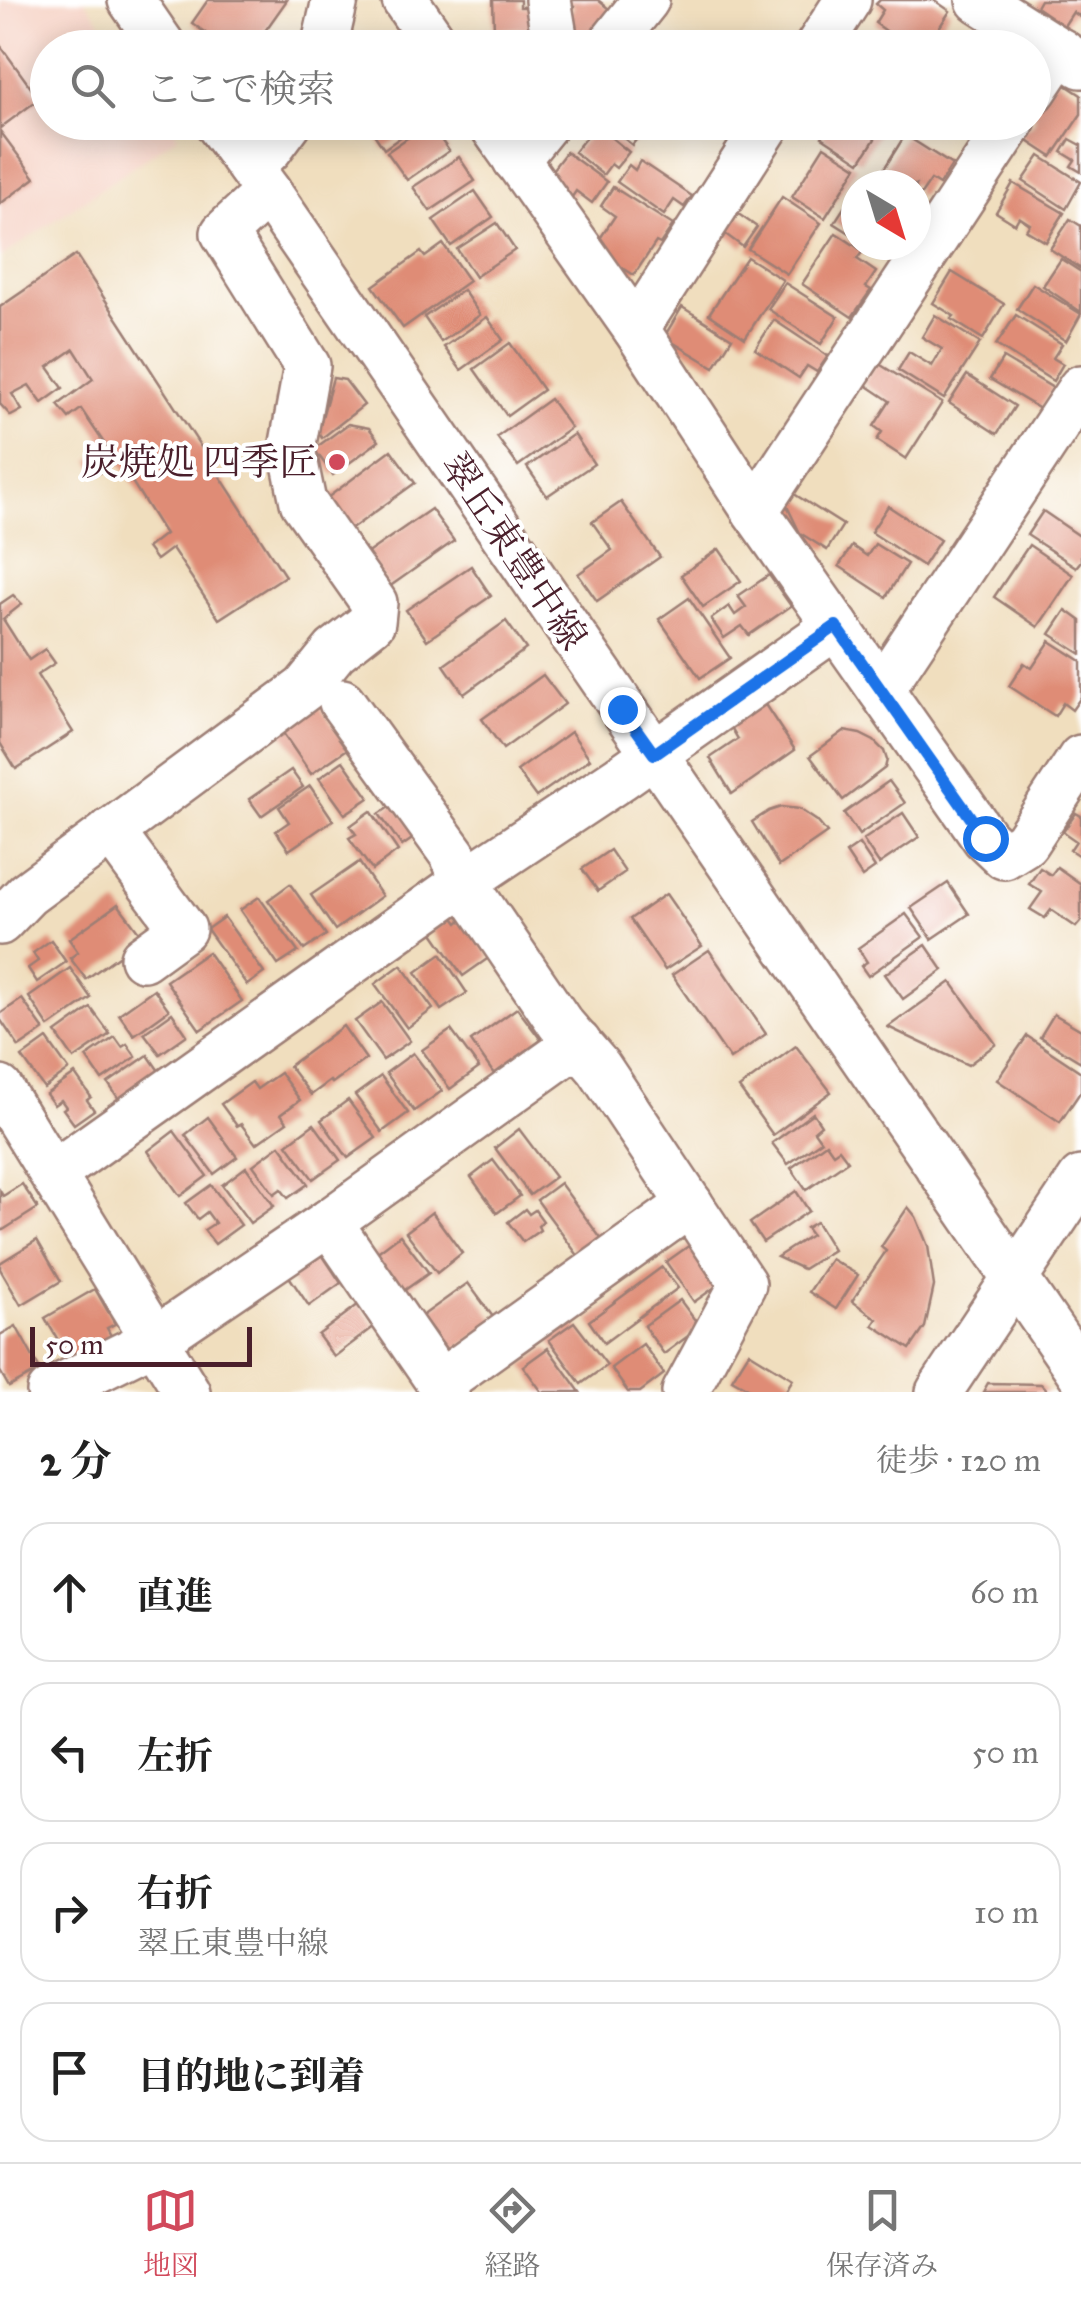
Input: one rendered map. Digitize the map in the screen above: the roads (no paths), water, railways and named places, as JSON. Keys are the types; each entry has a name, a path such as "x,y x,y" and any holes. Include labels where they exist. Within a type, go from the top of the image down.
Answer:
{"street":[{"path":"131,0 152,30"},
{"path":"328,30 335,0"},
{"path":"405,0 426,30"},
{"path":"548,0 553,30"},
{"path":"622,30 646,0"},
{"path":"829,30 848,0"},
{"path":"979,0 1026,30"},
{"path":"1051,75 1070,58"},
{"name":"翠丘東豊中線","path":"230,140 1081,1374"},
{"path":"0,922 27,894 305,688 335,651 372,622 374,603 303,502 292,449 307,366 224,233 259,179 276,140"},
{"path":"502,140 985,838 1004,856 1025,842 1081,758"},
{"path":"516,160 532,140"},
{"path":"636,330 757,140"},
{"path":"756,511 1000,140"},
{"path":"881,690 1081,388"},
{"path":"52,1174 464,882 836,626"},
{"path":"342,702 452,855 464,882 560,1023 599,1068 743,1284 685,1392"},
{"path":"111,831 183,929 143,958"},
{"path":"50,1392 154,1340 329,1222 578,1044"},
{"path":"0,1089 187,1392"},
{"path":"938,1392 1081,1178"},
{"path":"329,1222 443,1388 690,1204"}],"place":[{"name":"炭焼処 四季匠","path":"337,462"}]}
